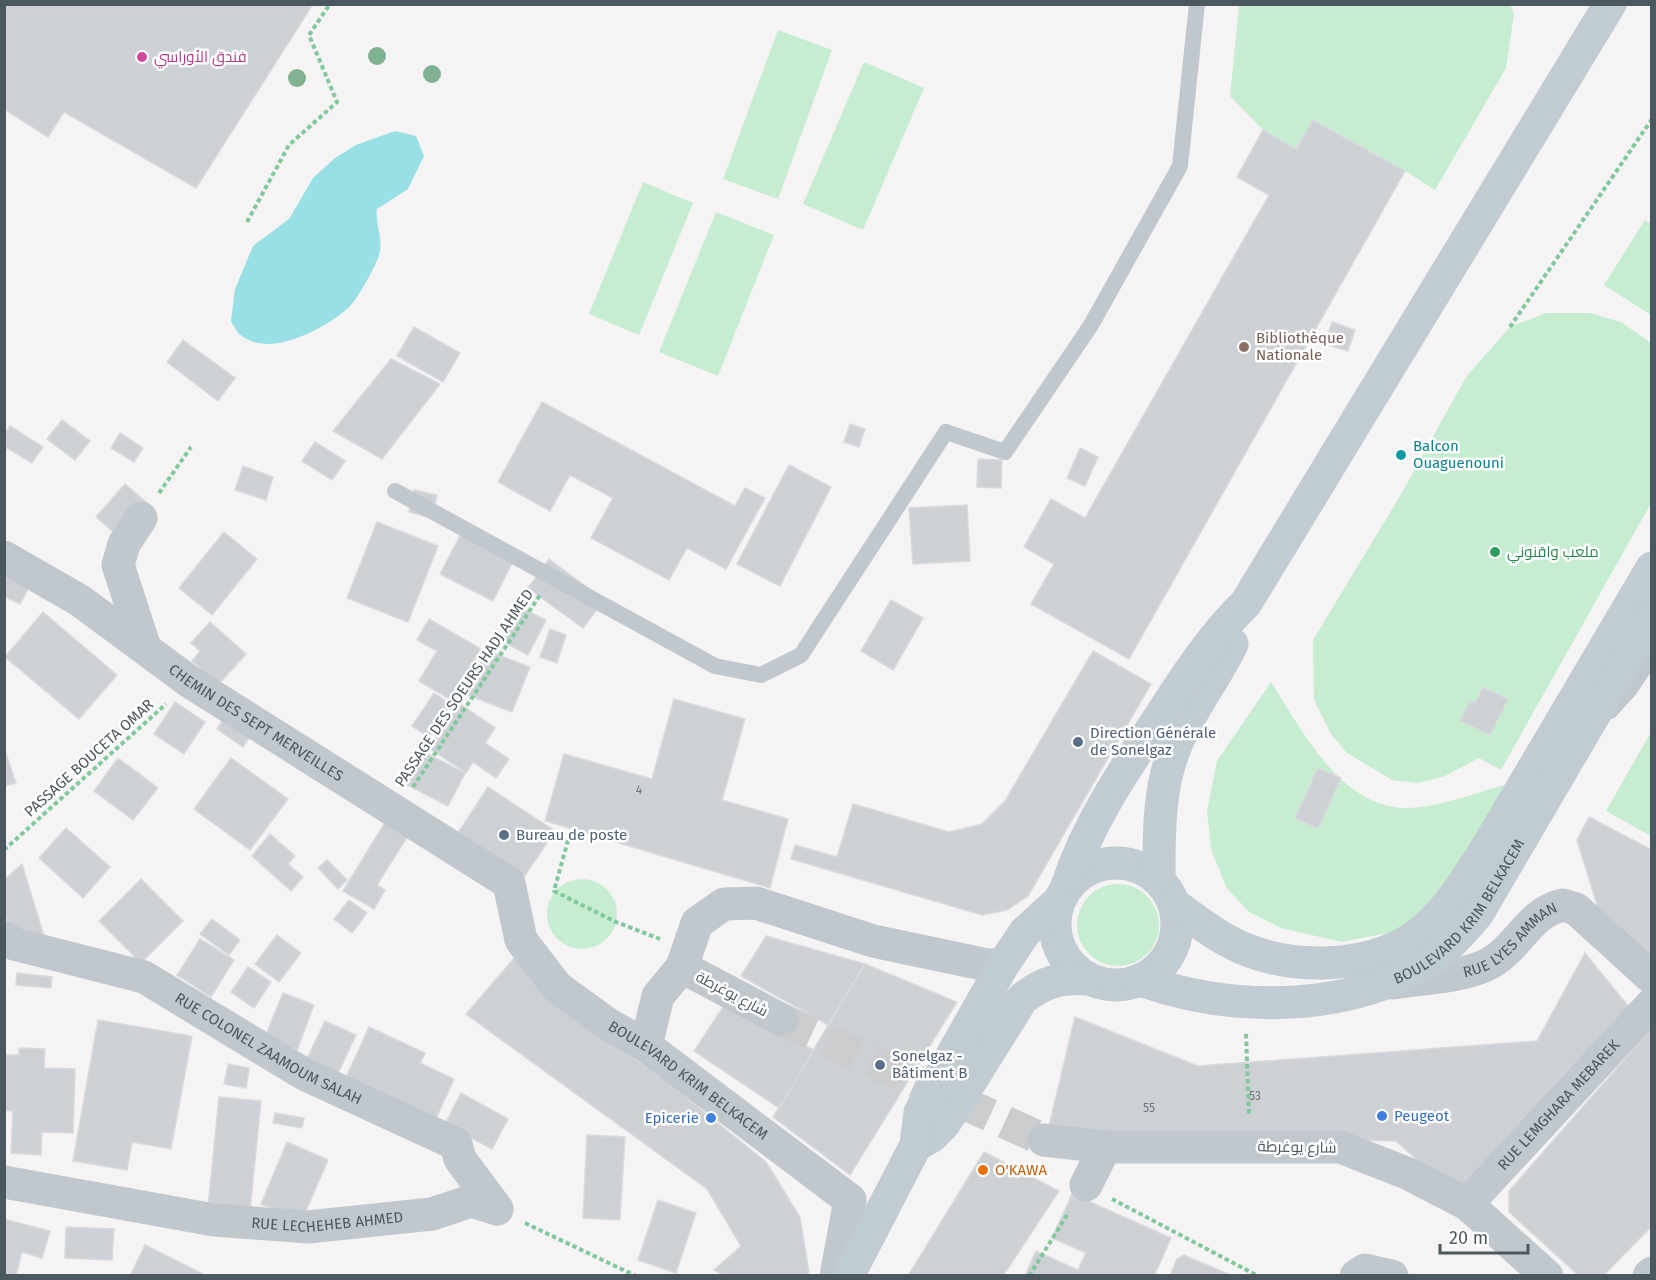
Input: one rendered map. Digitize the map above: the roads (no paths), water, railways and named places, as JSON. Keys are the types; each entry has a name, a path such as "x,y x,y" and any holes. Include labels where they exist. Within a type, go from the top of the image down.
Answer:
{"main road":[{"path":"916,1145 932,1136 944,1124 1022,999 1036,987 1054,980 1088,979 1114,986 1140,980 1156,971 1168,957 1175,941 1178,923 1167,893 1160,811 1170,760 1179,736 1231,647 1246,603 1610,4"},
{"name":"BOULEVARD KRIM BELKACEM","path":"1167,893 1241,948 1283,960 1316,963 1355,959 1387,951 1413,938 1456,896 1652,568"},
{"path":"1088,979 1070,965 1058,946 1054,932 1062,894 1083,842 1110,791 1215,634 1246,603"},
{"name":"BOULEVARD KRIM BELKACEM","path":"1140,980 1197,997 1246,1003 1297,1001 1376,986 1410,973 1436,955 1458,937 1478,913 1652,616"},
{"path":"848,1275 916,1145 920,1112 1003,965 1025,932 1087,870 1111,862 1128,864 1145,870 1167,893"}],"street":[{"path":"141,518 124,544 118,565 144,648"},
{"name":"CHEMIN DES SEPT MERVEILLES","path":"4,557 79,600 190,682 509,883"},
{"name":"BOULEVARD KRIM BELKACEM","path":"509,883 521,940 557,987 608,1024 646,1046 850,1200 836,1275"},
{"path":"646,1046 658,996 682,967 697,923 724,904 756,903 873,941 987,965 1003,965"},
{"name":"RUE LYES AMMAN","path":"1376,986 1480,968 1494,961 1542,913 1563,904 1576,909 1652,978"},
{"name":"RUE COLONEL ZAAMOUM SALAH","path":"4,937 14,945 144,976 304,1074 456,1144 460,1159 496,1209"},
{"name":"شارع يوغرطة","path":"682,967 782,1020"},
{"name":"RUE LEMGHARA MEBAREK","path":"1467,1204 1652,1004"},
{"name":"شارع يوغرطة","path":"1044,1140 1106,1147 1340,1147 1409,1174 1467,1204 1547,1275"},
{"path":"1086,1185 1106,1147"},
{"name":"RUE LECHEHEB AHMED","path":"4,1182 214,1220 308,1227 432,1214 471,1201 496,1209"},
{"path":"1356,1275 1365,1270 1392,1275"}],"lane":[{"path":"395,491 715,666 760,675 801,655 946,432 1005,452 1091,325 1180,166 1197,4"},
{"path":"1580,737 1624,696 1652,656"}],"water":[{"path":"395,131 416,136 424,156 408,189 377,209 380,251 373,270 355,300 325,325 296,338 267,344 254,342 240,335 231,321 235,289 253,246 289,219 313,178 335,158 356,145"}],"tunnel":[{"path":"782,1020 1044,1140"}],"place":[{"name":"فندق الأوراسي","path":"142,57"},
{"name":"Bibliothèque Nationale","path":"1244,347"},
{"name":"Balcon Ouaguenouni","path":"1401,455"},
{"name":"ملعب واقنوني","path":"1495,552"},
{"name":"Direction Générale de Sonelgaz","path":"1078,742"},
{"name":"Bureau de poste","path":"504,835"},
{"name":"Sonelgaz - Bâtiment B","path":"880,1065"},
{"name":"Peugeot","path":"1382,1116"},
{"name":"Epicerie","path":"711,1118"},
{"name":"O'KAWA","path":"983,1170"}]}
